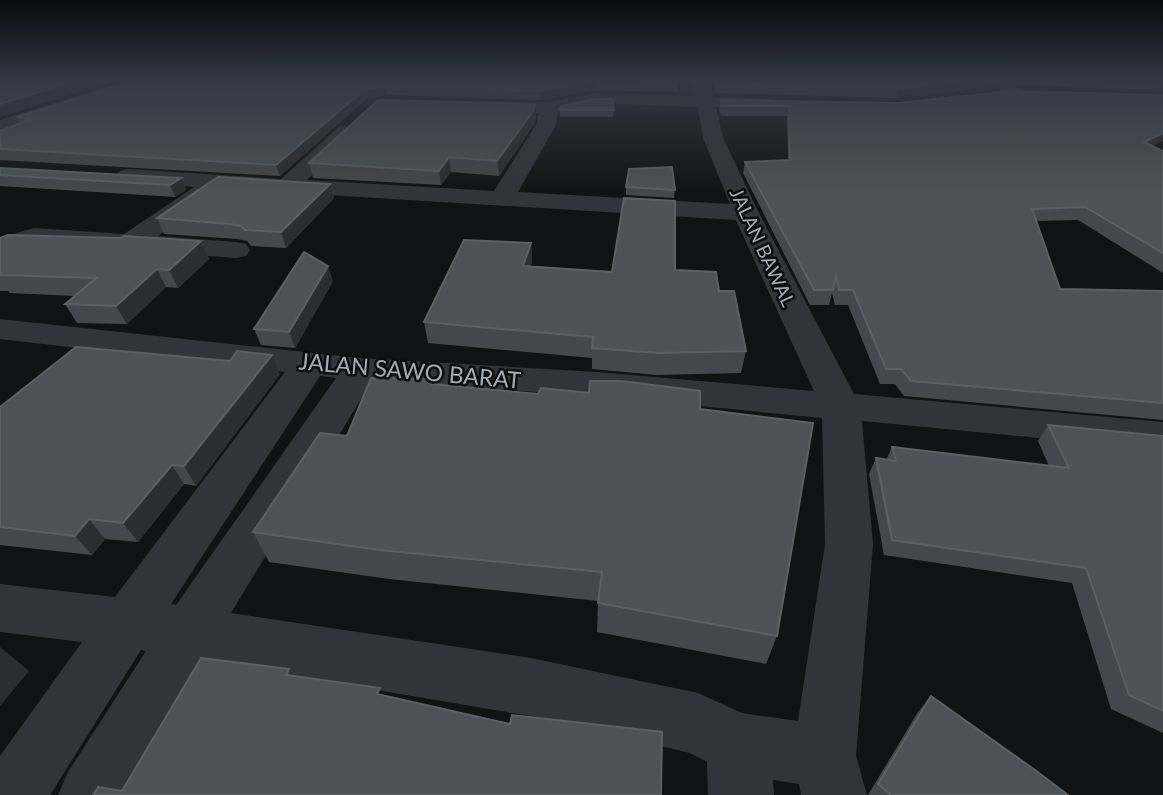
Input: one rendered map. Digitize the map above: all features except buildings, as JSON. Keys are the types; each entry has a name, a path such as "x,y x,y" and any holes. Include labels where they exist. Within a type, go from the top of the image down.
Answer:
{"street":[{"path":"0,126 28,117"},
{"path":"287,186 362,117"},
{"path":"502,198 547,117"},
{"name":"JALAN BAWAL","path":"709,117 730,212 833,406"},
{"path":"104,175 730,212"},
{"path":"130,243 218,182"},
{"path":"0,249 20,239 34,236 236,250"},
{"name":"JALAN SAWO BARAT","path":"0,329 360,369 597,384 1163,436"},
{"path":"12,795 128,623 311,362"},
{"path":"91,795 189,633 337,410 360,369"},
{"path":"0,608 128,623 531,687 698,724 782,765 849,544 833,406"}]}
